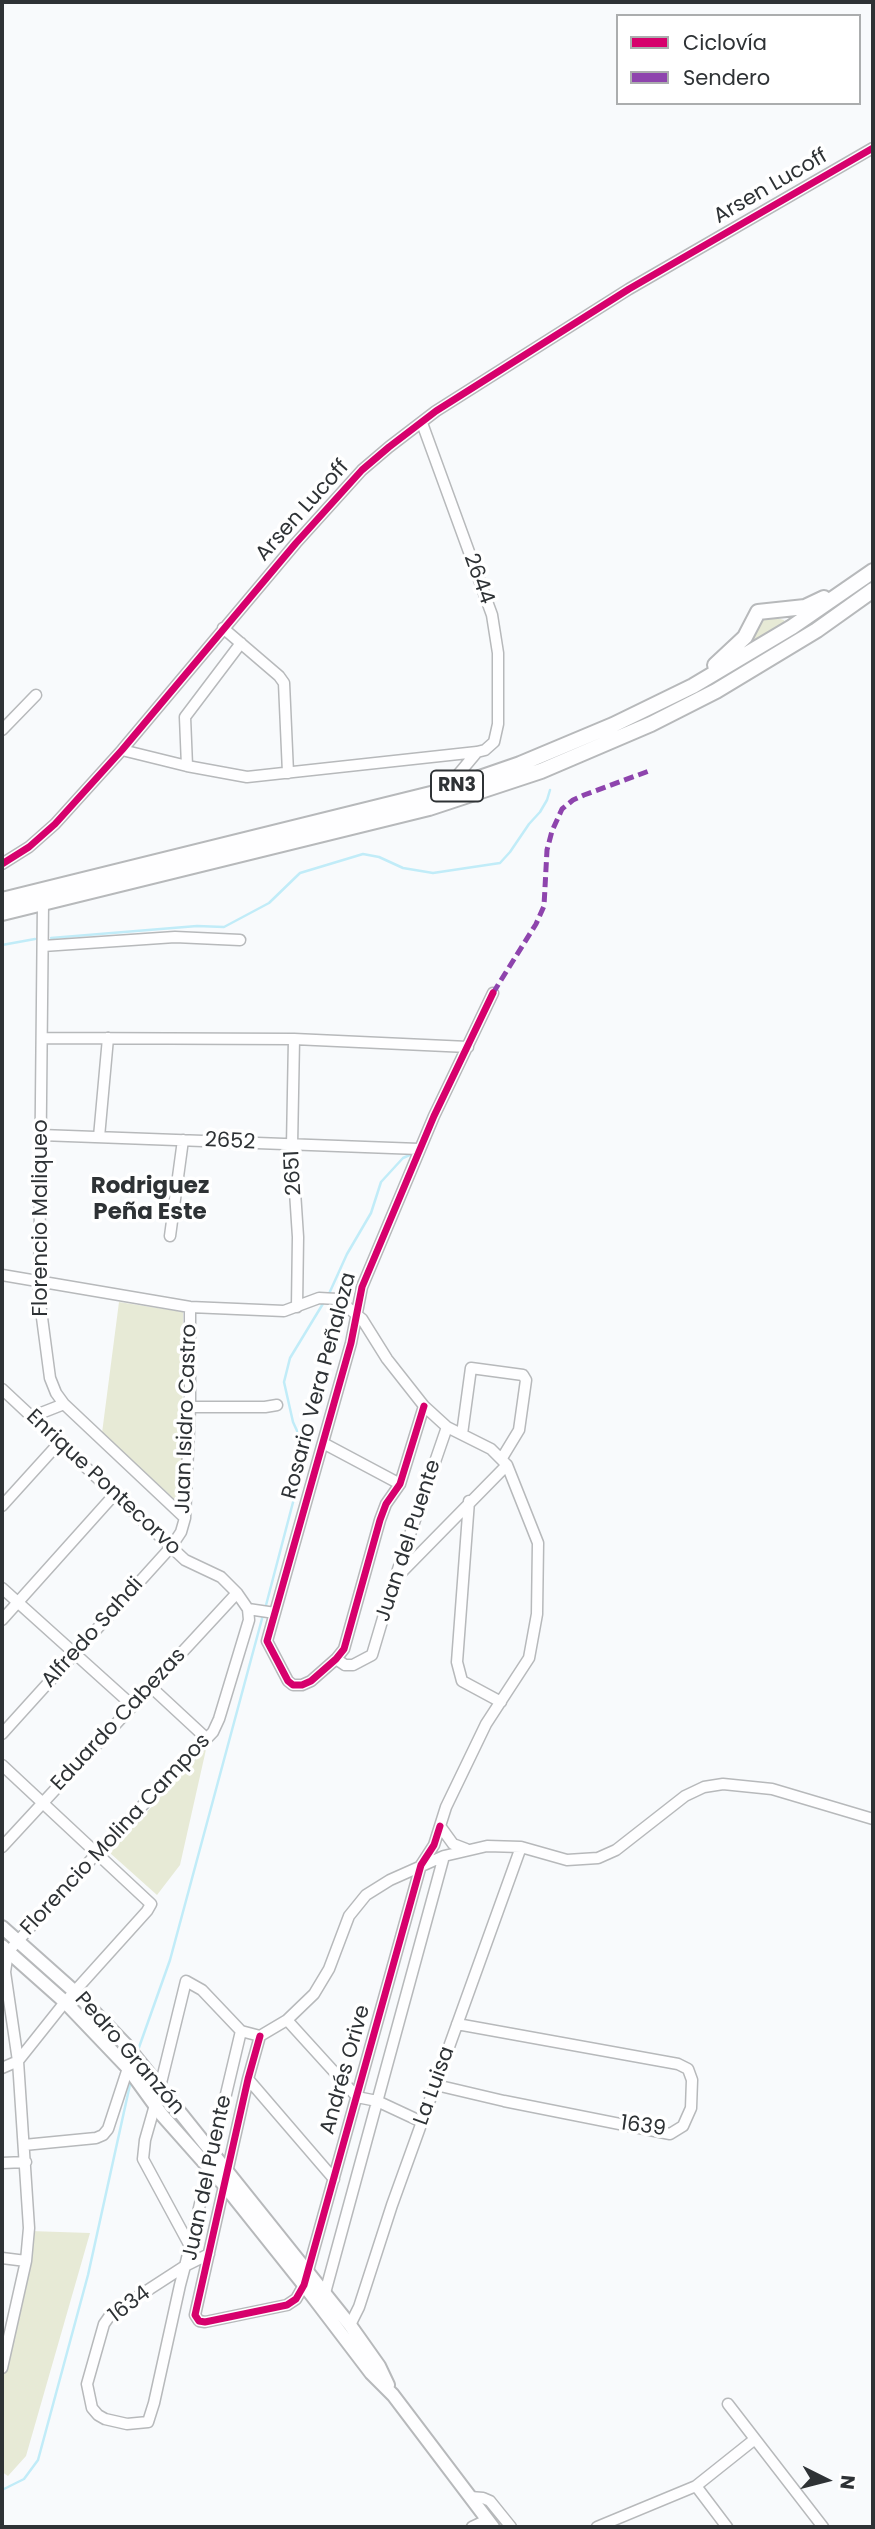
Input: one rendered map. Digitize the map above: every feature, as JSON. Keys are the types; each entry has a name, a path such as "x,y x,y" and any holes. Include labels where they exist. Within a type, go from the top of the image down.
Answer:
{"highway":[{"name":"RN3","path":"2,900 445,790 498,772 584,738 693,686 792,627 873,572"},
{"path":"693,686 745,637 758,612 805,607 837,591 854,586"},
{"name":"RN3","path":"2,913 429,808 541,771 650,724 716,691 817,630 873,590"}],"main road":[{"name":"Pedro Granzón","path":"2,1927 75,1992 126,2045 211,2151 226,2180 304,2285 371,2373 393,2395 490,2524"},
{"name":"Pedro Granzón","path":"5,1949 65,2002 128,2068 207,2167 226,2180 308,2272 350,2325 379,2367 393,2395"}],"street":[{"name":"Arsen Lucoff","path":"2,864 29,847 55,824 122,750 223,628 362,470 436,411 629,289 873,148"},
{"name":"2644","path":"422,423 492,615 498,653 498,724 494,742 485,750 477,752"},
{"path":"223,628 284,683 288,773"},
{"path":"187,766 185,718 241,643"},
{"path":"2,730 36,695"},
{"path":"122,750 247,777 477,752"},
{"path":"445,790 477,752"},
{"name":"Florencio Maliqueo","path":"43,903 39,1283 41,1324 50,1378 56,1394 64,1404 185,1518"},
{"path":"43,946 175,937 240,940"},
{"name":"Rosario Vera Peñaloza","path":"336,1659 311,1681 293,1685 288,1681 267,1641 351,1343 362,1287 419,1149 493,993"},
{"path":"42,1038 294,1039 468,1047"},
{"path":"99,1137 108,1038"},
{"name":"2651","path":"294,1039 292,1146 298,1237 297,1307"},
{"name":"2652","path":"41,1135 419,1149"},
{"path":"170,1236 183,1140"},
{"path":"2,1275 190,1307 284,1311 319,1298 337,1299 362,1320 387,1359 424,1406 447,1427 491,1449 504,1462"},
{"name":"Juan Isidro Castro","path":"181,1532 185,1518 190,1407 190,1307"},
{"path":"394,1581 504,1462 519,1430 526,1380 523,1375 471,1368 462,1434"},
{"name":"Enrique Pontecorvo","path":"2,1390 185,1560 221,1577 248,1609"},
{"path":"31,1417 64,1404"},
{"path":"190,1407 265,1408 277,1405"},
{"name":"Juan del Puente","path":"424,1406 400,1483 386,1504 380,1520 344,1648 336,1659 345,1665 353,1665 372,1655 394,1581 447,1427"},
{"path":"2,1506 59,1443"},
{"path":"323,1443 400,1483"},
{"name":"Andrés Orive","path":"304,2285 421,1865 434,1846 468,1759 486,1724 520,1674 531,1650 537,1614 538,1543 504,1462"},
{"path":"2,1620 114,1494"},
{"path":"469,1501 457,1662 462,1681 501,1702"},
{"name":"Alfredo Sahdi","path":"2,1734 171,1547 181,1532"},
{"path":"2,1588 133,1706"},
{"name":"Eduardo Cabezas","path":"2,1847 237,1593"},
{"path":"248,1609 275,1613"},
{"name":"Florencio Molina Campos","path":"5,1949 17,1941 213,1732 249,1619 248,1609"},
{"path":"151,1686 206,1738"},
{"path":"2,1765 151,1904 65,2002 18,2061 2,2068"},
{"path":"160,2087 186,1980 202,1990 241,2031 260,2036 287,2021 314,1994 325,1976 355,1907 366,1895 390,1880 444,1856 486,1846 521,1847 568,1860 597,1858 616,1850 685,1796 704,1787 723,1784 772,1789 873,1819"},
{"path":"440,1826 453,1844 466,1849"},
{"name":"La Luisa","path":"350,2325 359,2307 392,2205 521,1847"},
{"name":"Andrés Orive","path":"325,2293 444,1856"},
{"path":"3,2361 26,2261 29,2228 18,2061 6,1999 5,1949"},
{"path":"287,2021 357,2097 377,2101 422,2122"},
{"name":"1639","path":"436,2085 670,2134 683,2126 691,2108 692,2080 688,2069 678,2064 457,2024"},
{"name":"Juan del Puente","path":"105,2419 127,2424 148,2422 241,2031"},
{"name":"Juan del Puente","path":"260,2036 195,2315 205,2322 287,2305 296,2299 304,2285"},
{"path":"24,2145 96,2138 108,2129 128,2068"},
{"path":"248,2079 334,2179"},
{"path":"155,2105 145,2140 143,2159 190,2246"},
{"path":"2,2163 26,2162"},
{"name":"1634","path":"105,2419 92,2408 87,2384 104,2324 111,2314 185,2266 209,2254"},
{"path":"2,2258 26,2261"},
{"path":"728,2404 823,2527"},
{"path":"597,2527 696,2486 755,2439"},
{"path":"696,2486 727,2527"},
{"path":"470,2497 490,2501 511,2527"},
{"path":"472,2527 490,2524"}],"green space":[{"path":"765,615 784,620 785,623 748,646 759,621"},
{"path":"119,1302 183,1312 182,1506 102,1433"},
{"path":"207,1745 180,1865 157,1895 110,1853"},
{"path":"30,2231 90,2233 26,2456 8,2476 2,2472 2,2379 29,2263"}],"waterway":[{"path":"51,938 197,926 224,927 269,903 300,873 363,854 379,857 403,868 433,873 500,863 540,812 550,790"},
{"path":"2,945 35,939"},
{"path":"328,1296 347,1254 371,1213 381,1182 403,1158 414,1153"},
{"path":"265,1609 302,1468 303,1444 293,1422 284,1382 290,1358 324,1302"},
{"path":"137,2053 170,1960 263,1615"},
{"path":"2,2490 24,2479 38,2460 88,2275 131,2080"}],"marked path":[{"path":"493,993 536,924 544,906 547,850 562,809 584,795 649,771"}],"cycle path":[{"path":"2,864 29,847 55,824 122,750 296,543 362,470 389,447 436,411 629,289 873,148"},
{"path":"424,1406 400,1484 386,1504 380,1520 344,1649 311,1681 293,1685 288,1681 267,1641 351,1343 362,1287 434,1116 493,993"},
{"path":"260,2036 195,2315 199,2321 287,2305 296,2299 304,2285 421,1865 434,1845 440,1826"}],"district":[{"name":"Rodriguez Peña Este","path":"150,1200"}]}
